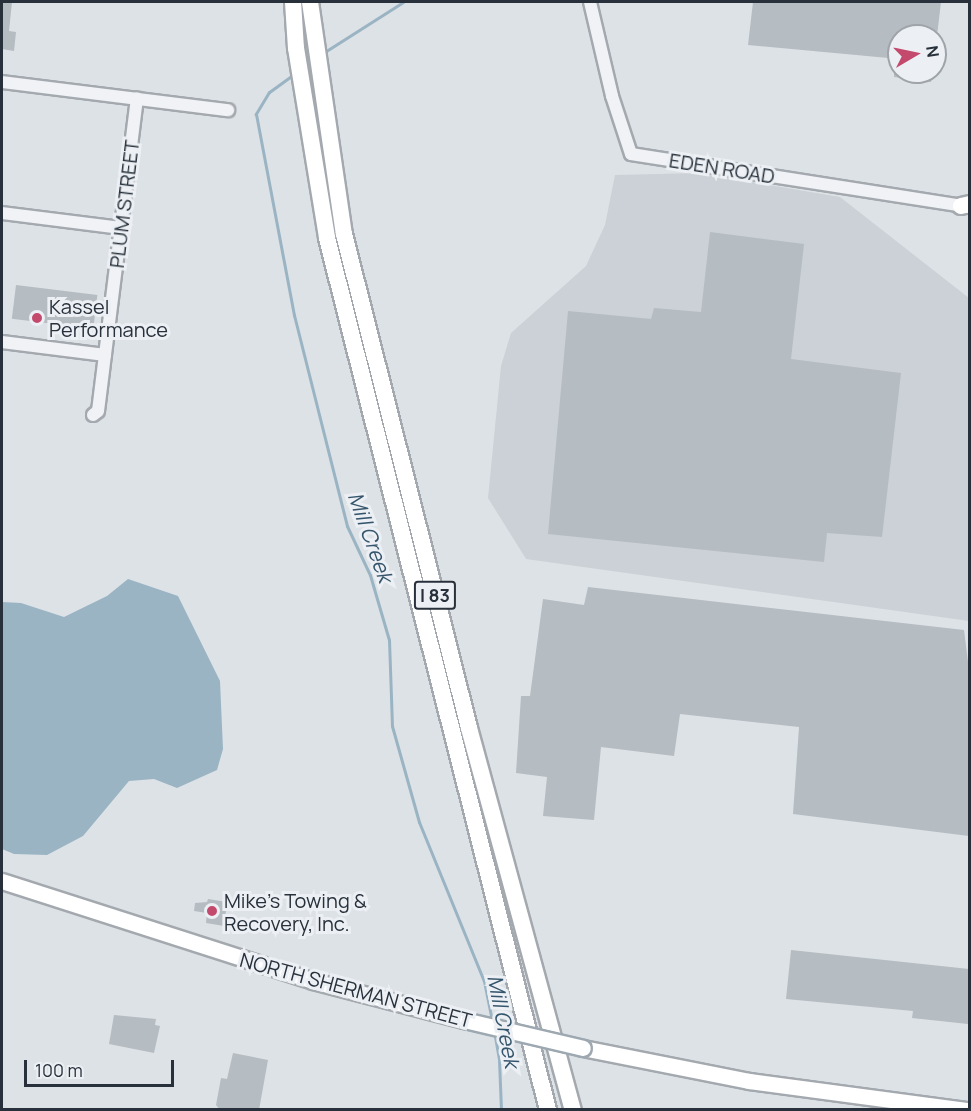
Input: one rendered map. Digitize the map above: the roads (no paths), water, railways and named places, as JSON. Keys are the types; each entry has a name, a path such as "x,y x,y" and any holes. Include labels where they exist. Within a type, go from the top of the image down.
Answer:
{"highway":[{"name":"I 83","path":"293,2 296,48 327,238 548,1110"},
{"name":"I 83","path":"310,2 313,44 347,245 469,729 573,1110"}],"main road":[{"name":"NORTH SHERMAN STREET","path":"2,881 313,981 464,1020 583,1048 749,1082 966,1110"}],"street":[{"name":"EDEN ROAD","path":"590,2 612,96 631,154 967,206"},
{"path":"2,81 228,110"},
{"name":"PLUM STREET","path":"93,415 98,411 137,98"},
{"path":"2,213 121,228"},
{"path":"2,342 105,355"}],"water":[{"path":"128,579 178,596 220,681 223,749 217,770 177,788 154,779 129,781 83,836 47,855 14,854 2,849 2,602 21,603 64,617 107,596"}],"waterway":[{"name":"Mill Creek","path":"323,53 403,2"},
{"name":"Mill Creek","path":"294,74 269,92 256,114 294,315 347,526 370,575 389,640 392,726 419,822 484,981 492,1021"},
{"name":"Mill Creek","path":"494,1031 499,1060 501,1110"}],"place":[{"name":"Kassel Performance","path":"37,318"},
{"name":"Mike's Towing & Recovery, Inc.","path":"212,911"}]}
